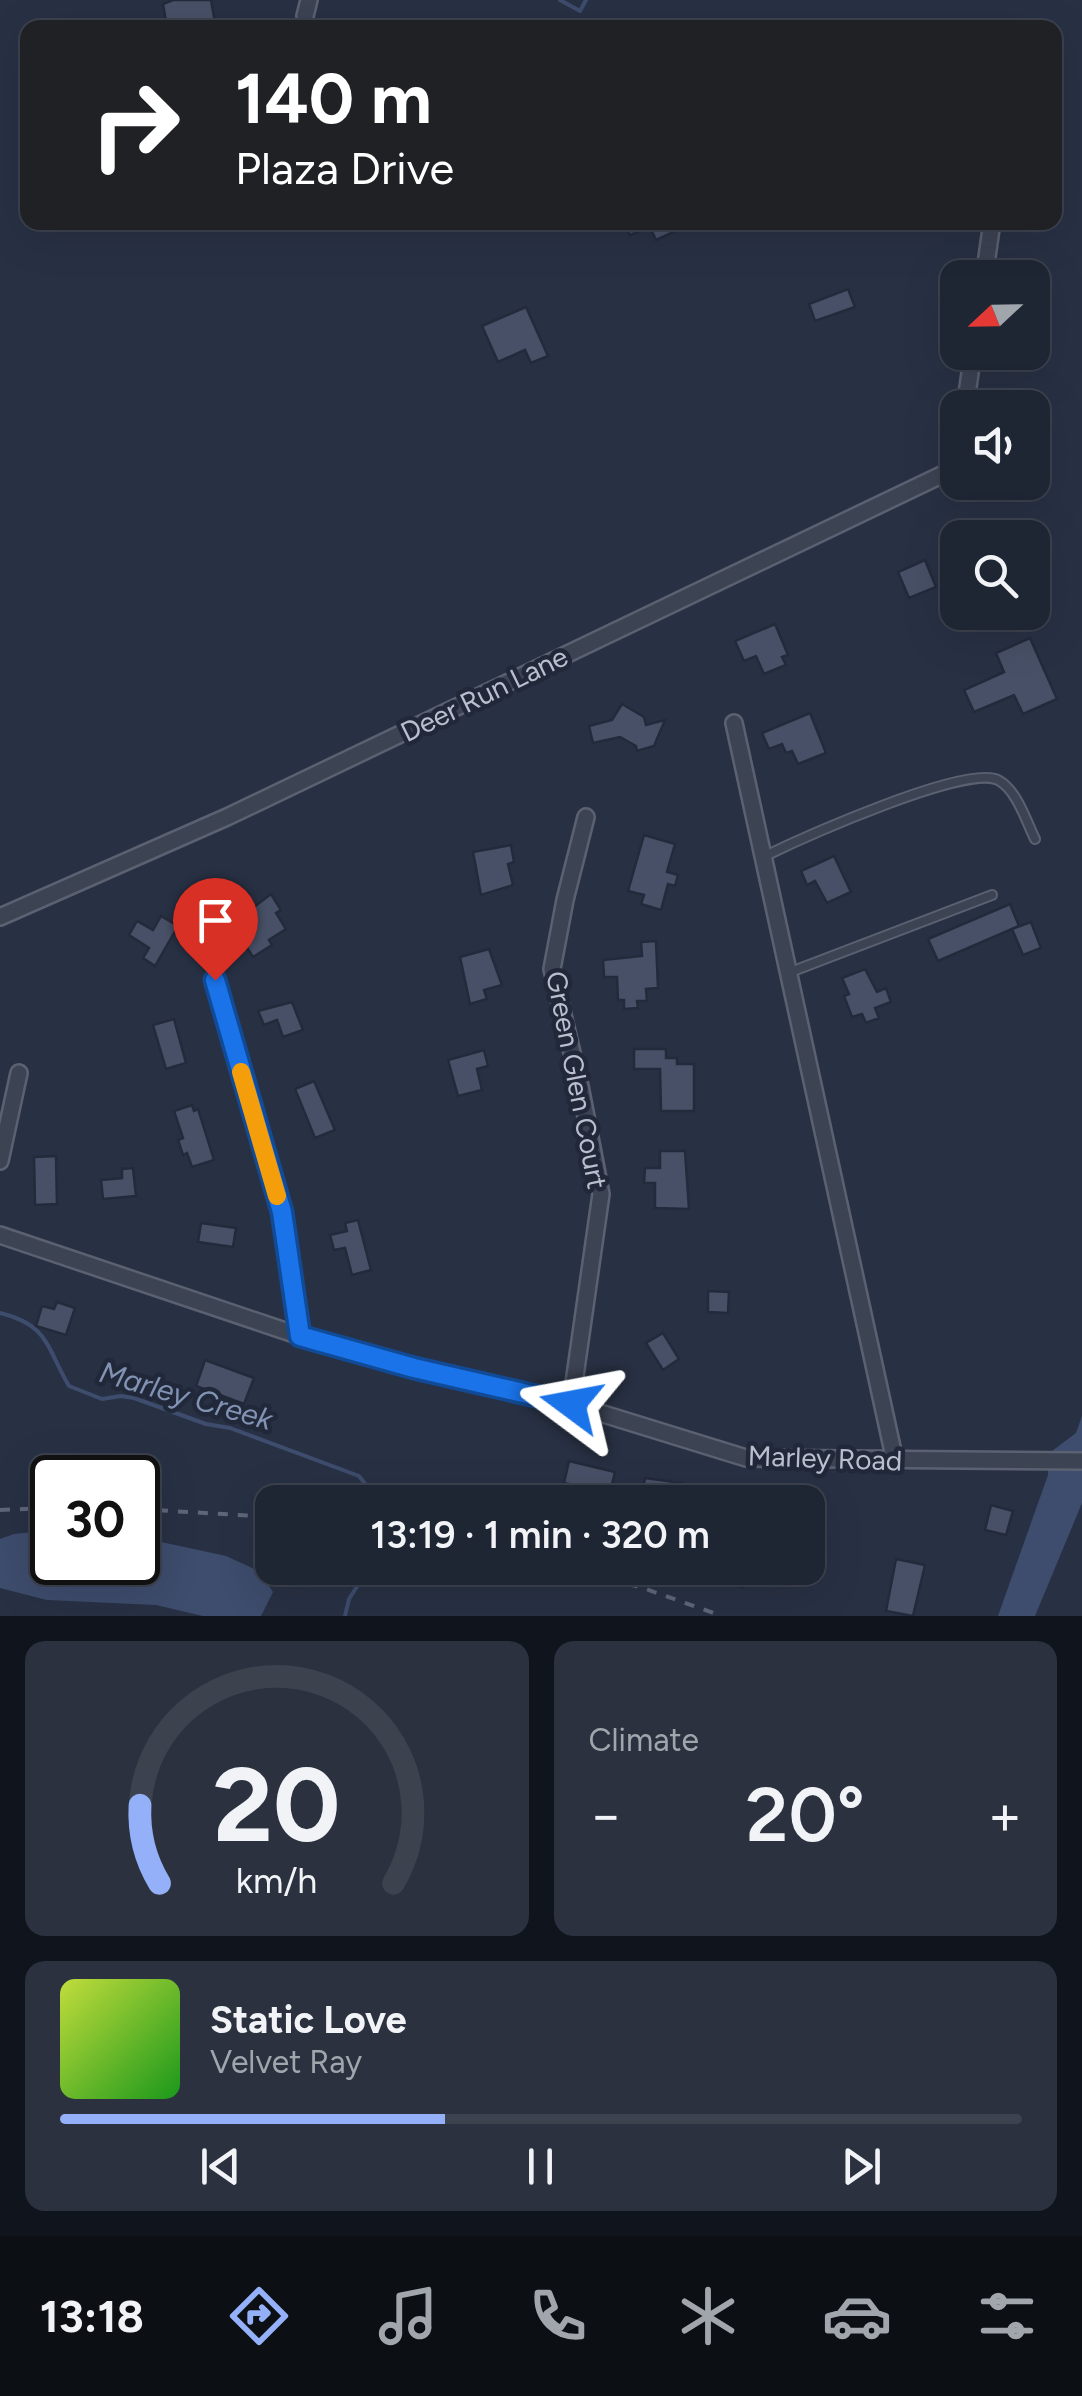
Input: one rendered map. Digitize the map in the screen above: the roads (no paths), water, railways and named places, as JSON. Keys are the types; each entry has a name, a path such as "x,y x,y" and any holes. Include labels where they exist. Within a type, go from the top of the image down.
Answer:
{"street":[{"path":"987,260 991,230"},
{"name":"Deer Run Lane","path":"0,916 244,809 940,476"},
{"path":"734,723 895,1461"},
{"name":"Green Glen Court","path":"571,1404 601,1194 552,968 586,817"},
{"path":"215,980 282,1212 300,1336"},
{"path":"0,1161 19,1072"},
{"name":"Marley Road","path":"0,1235 300,1336 414,1368 571,1404 746,1458 1082,1461"}],"lane":[{"path":"763,857 803,837 899,801 982,776 1000,781 1014,796 1035,839"},
{"path":"788,973 992,895"}],"water":[{"path":"1082,1416 1082,1503 1035,1616 998,1616 1048,1475 1048,1454 1076,1433"},
{"path":"30,1532 30,1585 160,1585 160,1542 226,1556 255,1569 255,1585 268,1585 273,1592 261,1616 203,1616 156,1605 47,1600 0,1588 0,1539"}],"waterway":[{"path":"560,0 580,11 586,0"},
{"name":"Marley Creek","path":"0,1313 37,1331 69,1386 102,1399 134,1398 206,1424 230,1428 359,1476 366,1485"},
{"name":"Marley Creek","path":"345,1616 358,1585"}],"railway":[{"path":"0,1510 30,1509"},
{"path":"160,1510 255,1516"},
{"path":"632,1585 722,1616"}]}
